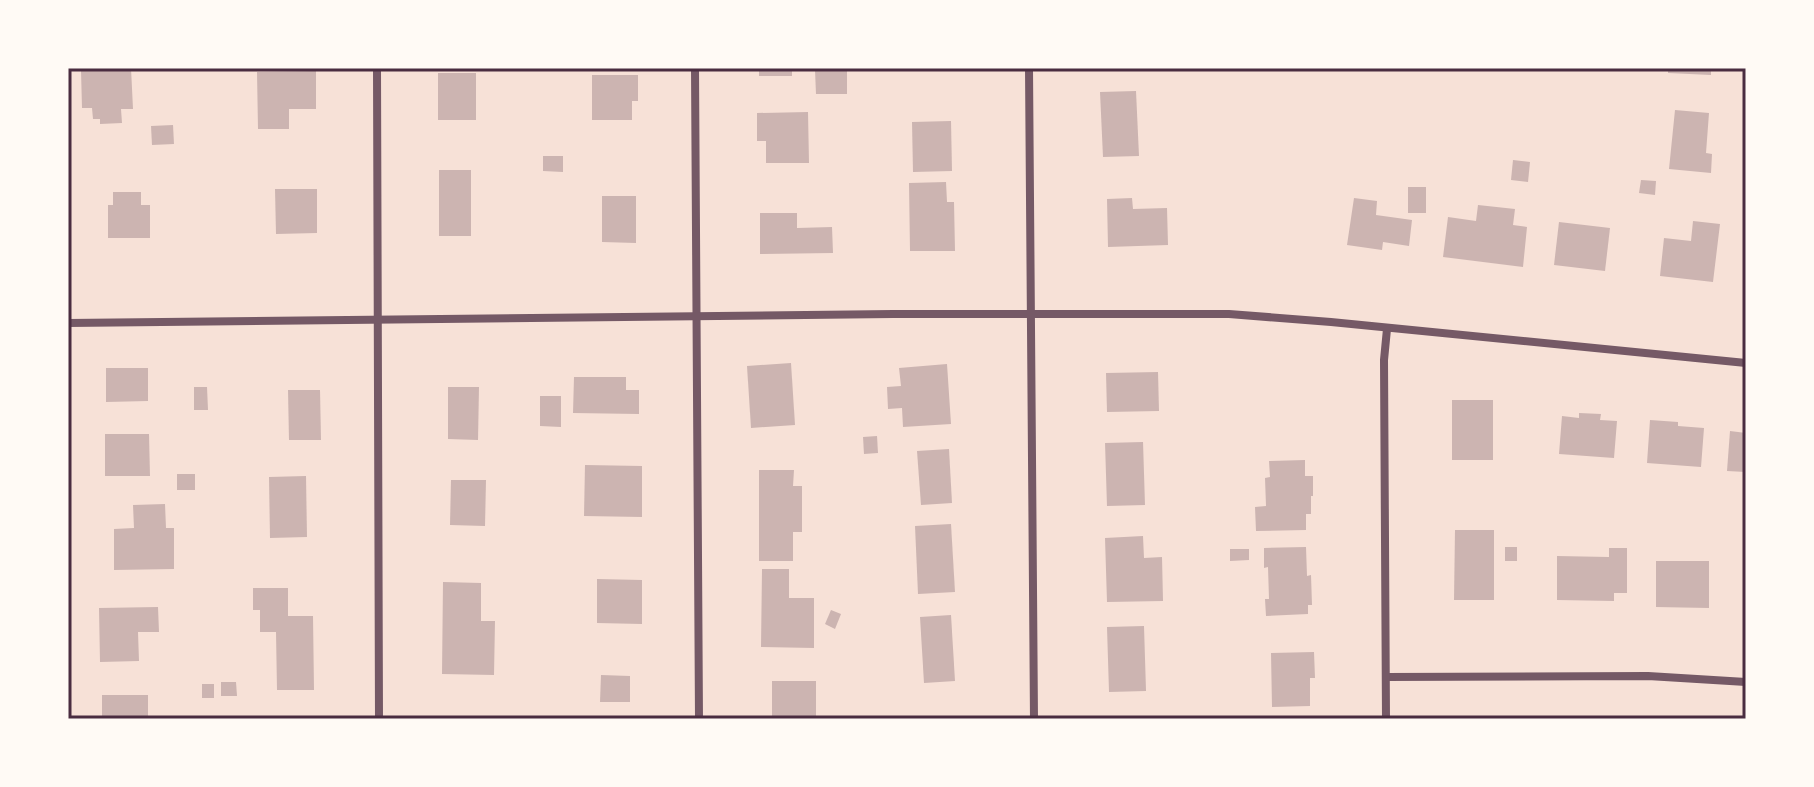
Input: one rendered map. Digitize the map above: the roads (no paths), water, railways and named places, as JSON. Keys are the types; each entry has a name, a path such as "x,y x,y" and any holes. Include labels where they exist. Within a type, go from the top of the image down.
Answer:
{"street":[{"path":"377,68 379,719"},
{"path":"695,68 699,719"},
{"path":"1029,68 1034,719"},
{"path":"68,323 1031,313 1229,314 1746,363"},
{"path":"1386,719 1384,360 1387,329"},
{"path":"1386,677 1648,676 1746,682"}]}
